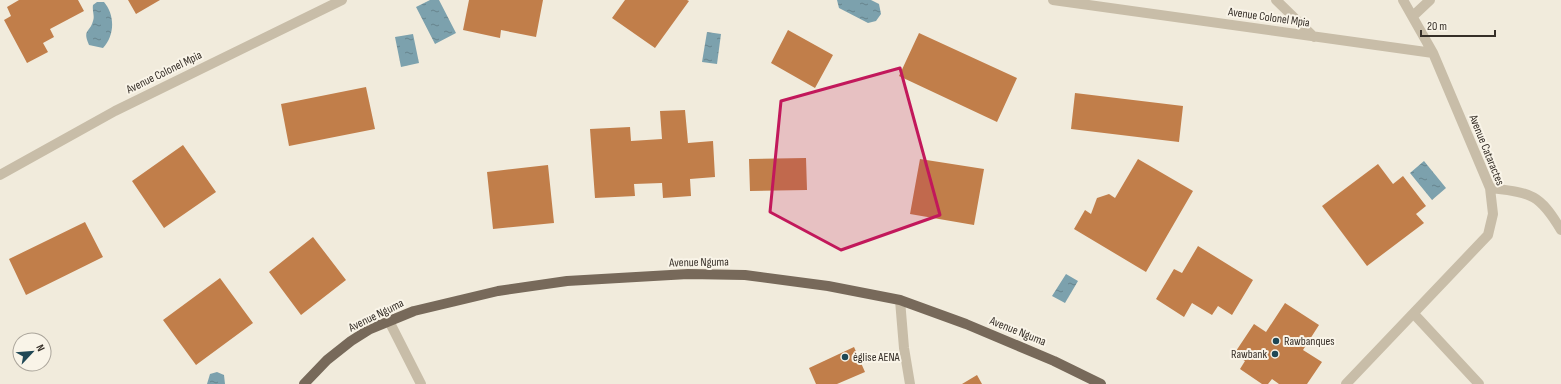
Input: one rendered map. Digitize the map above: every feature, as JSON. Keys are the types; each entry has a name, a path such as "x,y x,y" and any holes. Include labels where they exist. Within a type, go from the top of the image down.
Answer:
{"main road":[{"name":"Avenue Nguma","path":"304,384 327,360 351,341 389,321 414,311 498,291 567,281 688,274 745,275 828,286 900,300 966,324 1054,361 1101,384"}],"street":[{"name":"Avenue Colonel Mpia","path":"0,175 115,111 342,0"},
{"name":"Avenue Colonel Mpia","path":"1053,0 1433,53"},
{"path":"1276,0 1314,37"},
{"name":"Avenue Cataractes","path":"1346,384 1488,235 1493,214 1490,188 1433,53 1403,0"},
{"path":"1413,16 1430,0"},
{"path":"1490,188 1520,192 1536,197 1550,211 1561,230"},
{"path":"900,300 904,348 910,384"},
{"path":"1414,314 1479,384"},
{"path":"389,321 421,384"}],"highlighted area":[{"path":"900,68 940,215 841,250 770,212 781,101"}],"water":[{"path":"430,0 439,0 456,33 435,44 416,7"},
{"path":"837,0 871,0 879,4 881,14 876,21 868,23 839,8"},
{"path":"97,2 104,2 108,7 112,19 110,37 103,48 89,45 86,36 94,19 93,5"},
{"path":"707,32 721,34 717,64 702,62"},
{"path":"413,34 419,63 401,67 395,37"},
{"path":"1424,161 1446,188 1432,200 1410,173"},
{"path":"1066,274 1078,281 1065,303 1052,296"},
{"path":"217,372 224,375 225,384 207,384 210,374"}],"building":[{"path":"19,0 78,0 84,11 50,29 54,37 43,43 48,52 27,63 4,20 11,16 7,7"},
{"path":"128,0 160,0 136,14"},
{"path":"469,0 543,0 536,37 501,30 500,38 463,30"},
{"path":"625,0 689,1 655,48 612,18"},
{"path":"788,30 833,55 815,88 771,63"},
{"path":"919,33 1017,78 997,122 899,76"},
{"path":"366,87 375,129 289,146 281,104"},
{"path":"1075,93 1183,106 1179,142 1071,129"},
{"path":"685,110 688,143 713,141 715,177 690,179 691,196 663,198 662,183 634,184 635,196 595,198 590,129 630,127 631,141 662,139 660,111"},
{"path":"183,145 216,192 164,228 132,181"},
{"path":"806,158 807,190 750,191 749,159"},
{"path":"920,159 984,169 974,225 910,214"},
{"path":"1138,159 1193,191 1146,272 1074,229 1085,210 1091,214 1097,198 1109,194 1115,198"},
{"path":"1378,164 1393,184 1403,176 1426,206 1416,214 1424,223 1367,266 1322,206"},
{"path":"548,165 554,223 493,229 487,172"},
{"path":"85,222 103,257 26,295 9,259"},
{"path":"313,237 346,280 301,315 269,272"},
{"path":"1198,246 1253,280 1232,315 1218,306 1212,315 1192,303 1184,317 1156,299 1174,269 1182,273"},
{"path":"220,278 253,323 196,365 163,320"},
{"name":"Rawbanques","path":"1285,303 1319,325 1303,350 1322,362 1307,384 1279,384 1272,379 1268,384 1262,384 1240,369 1245,361 1234,354 1254,324 1266,332"},
{"name":"église AENA","path":"854,347 865,372 837,384 816,384 809,368"},
{"path":"977,375 982,384 962,384"}],"place":[{"name":"Rawbanques","path":"1276,341"},
{"name":"Rawbank","path":"1275,354"},
{"name":"église AENA","path":"845,357"}]}
